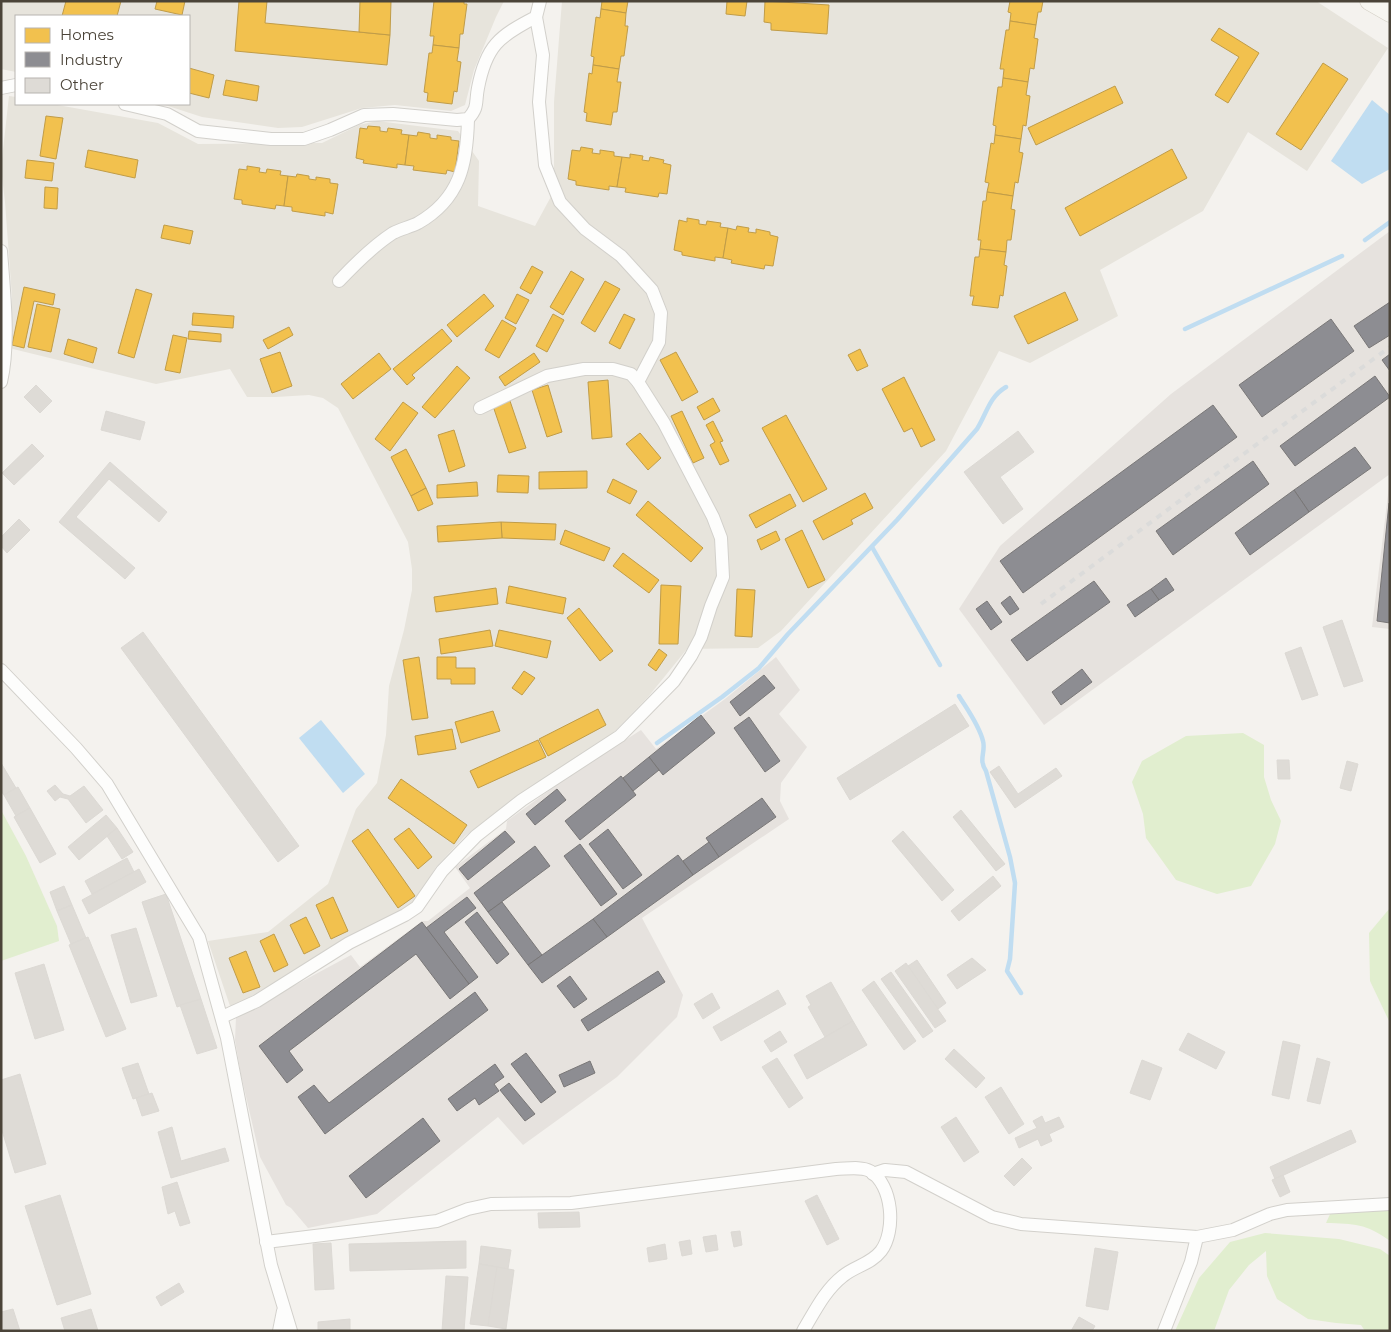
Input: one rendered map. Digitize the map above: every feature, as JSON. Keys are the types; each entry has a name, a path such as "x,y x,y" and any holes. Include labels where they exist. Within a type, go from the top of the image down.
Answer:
{"street":[{"path":"540,1 536,17 543,55 539,102 545,165 552,184 560,202 585,229 622,256 652,290 661,313 659,342 638,382"},
{"path":"1369,1 1390,13"},
{"path":"339,281 359,260 393,233 418,222 440,207 458,183 468,148 468,119 475,111 484,61 498,40 516,27 536,17"},
{"path":"1,88 15,85"},
{"path":"129,105 167,114 198,131 271,139 304,139 364,116 393,114 457,120 468,119"},
{"path":"1,252 5,309 4,370 1,382"},
{"path":"222,1017 257,1002 349,943 417,907 442,871 476,836 522,800 620,736 674,681 701,637 723,576 721,538 713,516 664,423 631,374 613,368 584,369 547,376 480,408"},
{"path":"1,670 76,748 107,784 199,937 228,1038 266,1242 291,1331"},
{"path":"266,1242 437,1221 468,1209 492,1204 572,1202 836,1169 857,1168 870,1171 881,1182 890,1202 888,1236 882,1250 872,1260 845,1274 826,1292 803,1331"},
{"path":"872,1174 885,1170 906,1172 992,1217 1021,1224 1197,1237 1233,1230 1270,1214 1287,1210 1390,1204"},
{"path":"1164,1331 1191,1262 1197,1237"},
{"path":"279,1331 284,1308"}],"shaded area":[{"path":"1,1 504,1 474,70 465,105 451,111 395,105 362,108 302,127 278,128 202,117 165,105 190,105 190,15 15,15 15,72 1,69"},
{"path":"562,1 1316,1 1388,48 1307,171 1248,132 1203,211 1100,270 1118,316 1030,363 999,351 946,451 781,631 758,648 687,649 648,697 611,735 511,801 465,836 436,867 414,904 347,939 238,1004 230,1006 208,941 268,932 328,884 356,809 377,783 386,735 389,686 404,630 412,590 412,569 408,542 338,408 323,398 309,395 247,397 230,369 156,384 10,347 12,297 1,168 9,96 15,97 15,105 58,105 158,123 198,144 322,143 359,125 377,121 458,131 479,161 478,206 535,226 554,191 554,102"},
{"path":"1390,231 1390,474 1044,725 959,609 1000,546 1171,394"},
{"path":"1390,478 1390,629 1372,627"},
{"path":"776,657 800,690 779,714 807,747 781,783 780,801 789,819 642,918 683,995 677,1017 617,1077 523,1145 498,1117 377,1214 308,1228 291,1208 286,1205 260,1157 235,1040 236,1017 351,955 360,967 422,921 428,921 470,888 455,867 506,829 507,821 569,776 641,730 656,749 725,699"}],"green space":[{"path":"1243,733 1264,745 1264,777 1271,800 1281,821 1275,844 1251,886 1217,894 1176,880 1146,838 1143,814 1132,782 1142,761 1186,736"},
{"path":"1,810 26,856 57,926 59,941 1,961"},
{"path":"1390,908 1390,1023 1370,981 1369,933"},
{"path":"1390,1209 1390,1241 1374,1231 1360,1226 1326,1223 1331,1212"},
{"path":"1265,1233 1339,1239 1380,1249 1390,1256 1390,1331 1365,1331 1361,1325 1308,1319 1277,1299 1267,1276 1266,1251 1249,1265 1229,1290 1214,1331 1175,1331 1199,1278 1230,1242"}],"water":[{"path":"1372,100 1390,115 1390,169 1362,184 1331,161"},
{"path":"321,720 365,774 343,793 299,738"}],"building: Homes":[{"path":"66,1 121,1 117,15 62,15"},
{"path":"157,1 185,1 182,15 155,9"},
{"path":"239,1 267,1 265,23 390,35 387,65 235,51"},
{"path":"360,1 391,1 390,35 359,32"},
{"path":"434,1 464,1 464,4 467,4 463,34 460,34 459,48 433,45 434,36 430,36"},
{"path":"602,1 628,1 626,13 601,9"},
{"path":"727,1 747,1 745,16 726,14"},
{"path":"765,1 829,5 827,34 771,30 771,23 764,22"},
{"path":"1010,1 1043,1 1041,12 1038,12 1036,25 1010,21 1011,13 1008,12"},
{"path":"601,9 626,13 625,26 628,26 624,56 621,56 619,69 593,65 594,57 591,56 596,17 600,18"},
{"path":"1010,21 1036,25 1034,38 1038,39 1034,69 1030,68 1028,82 1003,78 1004,69 1000,69 1006,30 1009,30"},
{"path":"1219,28 1259,53 1228,103 1215,95 1239,57 1211,40"},
{"path":"433,45 459,48 457,61 461,62 457,92 454,91 452,104 427,101 428,93 424,92 429,53 432,53"},
{"path":"1323,63 1348,79 1301,150 1276,134"},
{"path":"593,65 619,69 617,82 621,82 617,112 613,112 611,125 586,121 587,113 584,112 589,73 592,74"},
{"path":"190,68 214,75 209,98 190,93"},
{"path":"1003,78 1028,82 1026,95 1030,96 1026,126 1023,125 1021,139 995,135 996,126 993,125 998,87 1002,87"},
{"path":"226,80 259,86 257,101 223,95"},
{"path":"1115,86 1123,103 1036,145 1028,128"},
{"path":"46,116 63,118 56,159 40,156"},
{"path":"368,126 380,127 380,131 387,132 388,128 402,130 401,134 409,135 405,165 397,164 397,168 363,163 364,160 356,158 360,128 367,129"},
{"path":"418,132 430,134 430,138 437,139 437,135 451,137 451,140 459,141 455,172 447,170 446,174 413,170 414,166 405,165 409,135 417,136"},
{"path":"995,135 1021,139 1019,152 1023,153 1018,183 1015,182 1013,196 987,192 989,183 985,182 991,143 994,144"},
{"path":"581,147 593,149 592,153 600,154 600,150 614,152 614,156 622,157 617,187 609,186 609,190 576,185 576,181 568,179 572,150 580,151"},
{"path":"1172,149 1187,178 1080,236 1065,208"},
{"path":"88,150 138,160 135,178 85,167"},
{"path":"630,154 643,156 642,160 649,161 650,157 664,160 663,163 671,165 667,194 659,193 658,197 625,192 626,188 617,187 622,157 630,158"},
{"path":"27,160 54,163 52,181 25,178"},
{"path":"247,166 260,168 259,172 266,173 267,169 281,171 280,175 288,176 284,206 276,205 275,209 242,204 242,200 234,199 239,169 247,170"},
{"path":"297,174 309,176 309,179 316,180 316,177 330,179 330,183 338,184 333,214 325,212 325,216 292,211 292,207 284,206 288,176 296,177"},
{"path":"45,187 58,188 57,209 44,208"},
{"path":"987,192 1013,196 1011,209 1015,210 1011,240 1007,240 1006,252 980,249 981,240 978,240 983,201 986,201"},
{"path":"687,218 699,220 699,224 706,225 707,221 721,223 720,227 728,228 723,258 715,257 715,261 682,255 682,252 674,250 679,220 687,222"},
{"path":"164,225 193,231 190,244 161,238"},
{"path":"737,226 749,228 748,232 756,233 756,229 770,232 770,235 778,237 773,266 765,265 764,269 731,263 732,260 723,258 728,228 736,230"},
{"path":"980,249 1006,252 1004,265 1007,266 1003,296 1000,295 998,308 972,305 974,296 970,296 975,257 979,257"},
{"path":"532,266 543,272 531,294 520,288"},
{"path":"571,271 584,279 563,315 550,307"},
{"path":"605,281 620,289 595,332 581,323"},
{"path":"24,287 55,294 53,305 34,301 24,348 12,345"},
{"path":"136,289 152,294 134,358 118,353"},
{"path":"1065,292 1078,320 1028,344 1014,316"},
{"path":"484,294 494,306 457,337 447,325"},
{"path":"517,294 529,300 516,324 505,318"},
{"path":"37,304 60,309 51,352 28,347"},
{"path":"193,313 234,316 233,328 192,325"},
{"path":"553,314 564,320 547,352 536,346"},
{"path":"624,314 635,319 620,349 609,343"},
{"path":"502,320 516,328 499,358 485,350"},
{"path":"289,327 293,335 268,349 263,340"},
{"path":"442,329 452,341 412,375 415,378 407,385 393,369"},
{"path":"189,331 221,334 221,342 188,339"},
{"path":"173,335 187,338 180,373 165,370"},
{"path":"68,339 97,348 93,363 64,354"},
{"path":"860,349 868,366 857,371 848,355"},
{"path":"280,352 292,386 272,393 260,359"},
{"path":"676,352 698,392 682,401 660,360"},
{"path":"379,353 391,369 353,399 341,384"},
{"path":"534,353 540,362 505,386 499,377"},
{"path":"457,366 470,378 435,418 422,407"},
{"path":"904,377 935,440 921,447 912,428 904,432 882,389"},
{"path":"608,380 612,437 592,439 588,382"},
{"path":"548,385 562,432 547,437 532,390"},
{"path":"713,398 720,411 704,420 697,407"},
{"path":"510,401 526,448 509,453 493,406"},
{"path":"403,402 418,413 390,451 375,439"},
{"path":"682,411 704,458 693,463 671,416"},
{"path":"786,415 827,489 803,502 762,428"},
{"path":"713,421 723,441 720,442 729,461 720,465 710,445 715,442 706,425"},
{"path":"454,430 465,466 449,472 438,435"},
{"path":"640,433 661,458 648,470 626,444"},
{"path":"406,449 426,488 411,496 391,457"},
{"path":"587,471 587,488 539,489 539,472"},
{"path":"498,475 529,476 528,493 497,492"},
{"path":"613,479 637,491 630,504 607,492"},
{"path":"477,482 478,496 437,498 437,485"},
{"path":"426,488 433,504 418,511 411,496"},
{"path":"865,493 873,508 851,520 853,524 823,540 813,521"},
{"path":"790,494 796,506 756,528 749,515"},
{"path":"648,501 703,548 691,562 636,515"},
{"path":"501,522 556,524 555,540 502,538"},
{"path":"501,522 502,538 438,542 437,526"},
{"path":"565,530 610,548 604,561 560,544"},
{"path":"802,530 825,580 808,588 785,539"},
{"path":"776,531 780,540 761,550 757,540"},
{"path":"623,553 659,580 649,593 613,566"},
{"path":"661,585 681,586 678,644 659,644"},
{"path":"509,586 566,598 563,614 506,603"},
{"path":"496,588 498,604 436,612 434,597"},
{"path":"737,589 755,590 752,637 735,636"},
{"path":"579,608 613,651 600,661 567,618"},
{"path":"490,630 493,646 441,654 439,639"},
{"path":"499,630 551,641 547,658 495,646"},
{"path":"659,649 667,655 656,671 648,665"},
{"path":"419,657 428,718 412,720 403,660"},
{"path":"437,657 456,657 456,668 475,668 475,684 451,684 451,679 437,679"},
{"path":"524,671 535,678 522,695 512,688"},
{"path":"598,709 606,725 548,756 539,739"},
{"path":"493,711 500,731 461,743 455,722"},
{"path":"452,729 456,749 418,755 415,736"},
{"path":"538,740 546,757 478,788 470,771"},
{"path":"401,779 467,825 454,844 388,798"},
{"path":"409,828 432,857 418,869 394,839"},
{"path":"368,829 415,896 398,908 352,841"},
{"path":"333,897 348,931 331,939 316,905"},
{"path":"306,917 320,946 304,954 290,925"},
{"path":"274,934 288,965 274,972 260,941"},
{"path":"246,951 260,987 243,993 229,958"}],"building: Industry":[{"path":"1390,302 1390,335 1369,348 1354,326"},
{"path":"1331,319 1354,351 1262,417 1239,385"},
{"path":"1390,354 1390,371 1382,360"},
{"path":"1375,376 1390,397 1295,466 1280,446"},
{"path":"1213,405 1237,437 1023,593 1000,561"},
{"path":"1355,447 1371,468 1309,512 1294,490"},
{"path":"1253,461 1269,484 1173,555 1156,531"},
{"path":"1294,490 1309,512 1250,555 1235,533"},
{"path":"1390,503 1390,623 1377,621"},
{"path":"1166,578 1174,590 1159,600 1151,589"},
{"path":"1094,581 1110,602 1027,661 1011,640"},
{"path":"1151,589 1159,600 1135,617 1127,605"},
{"path":"1010,596 1019,609 1010,615 1001,603"},
{"path":"987,601 1002,622 991,630 976,609"},
{"path":"1082,669 1092,682 1061,705 1052,692"},
{"path":"764,675 775,688 740,716 730,702"},
{"path":"701,715 715,733 663,775 649,757"},
{"path":"749,717 780,761 765,772 734,728"},
{"path":"649,757 659,770 633,791 623,778"},
{"path":"621,776 636,795 580,840 565,821"},
{"path":"557,789 566,800 535,825 526,814"},
{"path":"762,798 776,817 719,857 706,838"},
{"path":"608,829 642,875 623,889 589,844"},
{"path":"505,831 515,842 468,880 459,869"},
{"path":"709,842 719,857 693,875 683,861"},
{"path":"580,844 617,894 601,906 564,856"},
{"path":"535,846 550,866 488,912 474,893"},
{"path":"678,855 693,875 607,937 593,919"},
{"path":"467,897 476,908 444,932 478,977 469,984 426,928"},
{"path":"502,902 542,955 528,965 488,912"},
{"path":"477,912 509,954 497,964 465,922"},
{"path":"593,919 607,937 542,983 528,965"},
{"path":"422,922 469,984 450,999 416,954 289,1051 303,1070 287,1083 259,1046"},
{"path":"658,971 665,982 588,1031 581,1020"},
{"path":"570,976 587,999 574,1008 557,986"},
{"path":"475,992 488,1010 325,1134 298,1097 314,1085 329,1103"},
{"path":"526,1053 556,1092 541,1103 511,1064"},
{"path":"590,1061 595,1073 564,1087 559,1075"},
{"path":"495,1064 504,1077 494,1084 499,1091 479,1105 475,1098 457,1111 448,1099"},
{"path":"509,1083 535,1114 525,1121 500,1090"},
{"path":"423,1118 440,1141 366,1198 349,1176"}],"building: Other":[{"path":"36,385 52,401 40,413 24,397"},
{"path":"106,411 145,422 140,440 101,430"},
{"path":"1018,431 1034,452 1000,477 1023,509 1003,524 964,472"},
{"path":"32,444 44,456 14,485 2,473"},
{"path":"110,462 167,512 159,522 109,479 76,517 135,568 125,579 59,522"},
{"path":"19,519 30,530 7,553 1,546 1,537"},
{"path":"1342,620 1363,681 1344,687 1323,627"},
{"path":"143,632 299,846 278,862 121,648"},
{"path":"1301,647 1318,695 1302,700 1285,653"},
{"path":"955,704 969,726 850,800 837,778"},
{"path":"1277,760 1289,760 1290,779 1278,779"},
{"path":"1347,761 1358,764 1351,791 1340,788"},
{"path":"1,763 16,788 4,795 1,791"},
{"path":"999,766 1018,794 1056,768 1062,776 1015,808 990,772"},
{"path":"55,785 63,794 70,796 84,786 103,810 86,823 68,799 60,797 55,801 47,791"},
{"path":"18,787 30,808 16,816 4,795"},
{"path":"30,808 56,854 40,863 14,817"},
{"path":"961,810 1005,864 996,871 953,817"},
{"path":"106,815 117,828 79,860 68,847"},
{"path":"117,828 133,852 122,859 107,836"},
{"path":"903,831 954,890 942,901 892,841"},
{"path":"127,858 134,872 92,894 85,881"},
{"path":"139,869 146,882 89,914 82,900"},
{"path":"993,876 1001,886 959,921 951,911"},
{"path":"64,886 72,905 57,911 50,892"},
{"path":"166,894 201,999 177,1007 142,902"},
{"path":"72,905 86,938 71,944 57,911"},
{"path":"136,928 157,996 131,1003 111,935"},
{"path":"88,937 126,1029 106,1037 69,945"},
{"path":"972,958 986,970 957,989 947,975"},
{"path":"917,960 946,1003 938,1009 908,966"},
{"path":"906,963 946,1021 935,1028 895,971"},
{"path":"44,964 64,1030 35,1039 15,973"},
{"path":"891,972 933,1031 923,1038 881,979"},
{"path":"874,981 916,1041 904,1050 862,990"},
{"path":"831,982 853,1021 825,1037 808,1007 811,1005 806,996"},
{"path":"778,990 786,1004 721,1041 713,1027"},
{"path":"712,993 720,1008 703,1019 694,1004"},
{"path":"201,999 217,1048 197,1054 180,1005"},
{"path":"853,1021 867,1045 807,1079 794,1055"},
{"path":"780,1031 787,1042 771,1052 764,1041"},
{"path":"1188,1033 1225,1052 1216,1069 1179,1050"},
{"path":"1283,1041 1300,1045 1289,1099 1272,1095"},
{"path":"954,1049 985,1078 976,1088 945,1059"},
{"path":"777,1058 803,1098 789,1108 762,1067"},
{"path":"1317,1058 1330,1062 1320,1104 1307,1101"},
{"path":"1142,1060 1162,1068 1150,1100 1130,1093"},
{"path":"138,1063 149,1094 133,1099 122,1068"},
{"path":"20,1074 46,1164 15,1173 1,1127 1,1080"},
{"path":"1001,1087 1024,1124 1009,1134 985,1097"},
{"path":"152,1093 159,1111 142,1116 136,1098"},
{"path":"1042,1116 1045,1123 1059,1117 1064,1127 1049,1134 1052,1141 1041,1146 1038,1139 1019,1148 1015,1138 1037,1128 1033,1121"},
{"path":"956,1117 979,1152 964,1162 941,1127"},
{"path":"172,1127 181,1161 225,1148 229,1161 171,1178 158,1132"},
{"path":"1351,1130 1356,1142 1275,1179 1270,1167"},
{"path":"1022,1158 1032,1168 1014,1186 1004,1176"},
{"path":"1283,1175 1290,1192 1280,1197 1272,1180"},
{"path":"177,1182 190,1223 180,1226 175,1211 168,1214 162,1187"},
{"path":"60,1195 91,1294 57,1305 25,1206"},
{"path":"817,1195 839,1239 827,1245 805,1201"},
{"path":"579,1212 580,1227 539,1228 538,1213"},
{"path":"740,1231 742,1245 734,1247 731,1232"},
{"path":"716,1235 718,1250 706,1252 703,1237"},
{"path":"690,1240 692,1254 682,1256 679,1242"},
{"path":"466,1241 466,1268 350,1271 349,1244"},
{"path":"331,1243 334,1289 315,1290 313,1244"},
{"path":"665,1244 667,1259 649,1262 647,1248"},
{"path":"481,1246 511,1250 508,1269 479,1264"},
{"path":"1095,1248 1118,1252 1108,1310 1086,1306"},
{"path":"479,1264 497,1267 488,1326 470,1324"},
{"path":"497,1267 514,1270 506,1329 488,1326"},
{"path":"446,1276 468,1277 464,1331 442,1331"},
{"path":"179,1283 184,1292 161,1306 156,1297"},
{"path":"13,1309 20,1331 1,1331 1,1312"},
{"path":"91,1309 98,1331 65,1331 61,1318"},
{"path":"1079,1317 1095,1326 1092,1331 1071,1331"},
{"path":"350,1319 350,1331 318,1331 318,1322"}],"waterway":[{"path":"1365,240 1390,222"},
{"path":"1185,329 1342,256"},
{"path":"657,743 759,668 788,634 897,520 977,429 992,400 1006,387"},
{"path":"872,547 940,665"},
{"path":"959,696 981,735 984,745 982,759 1010,857 1015,883 1010,959 1007,971 1021,993"}],"railway":[{"path":"1041,604 1390,347"}]}
